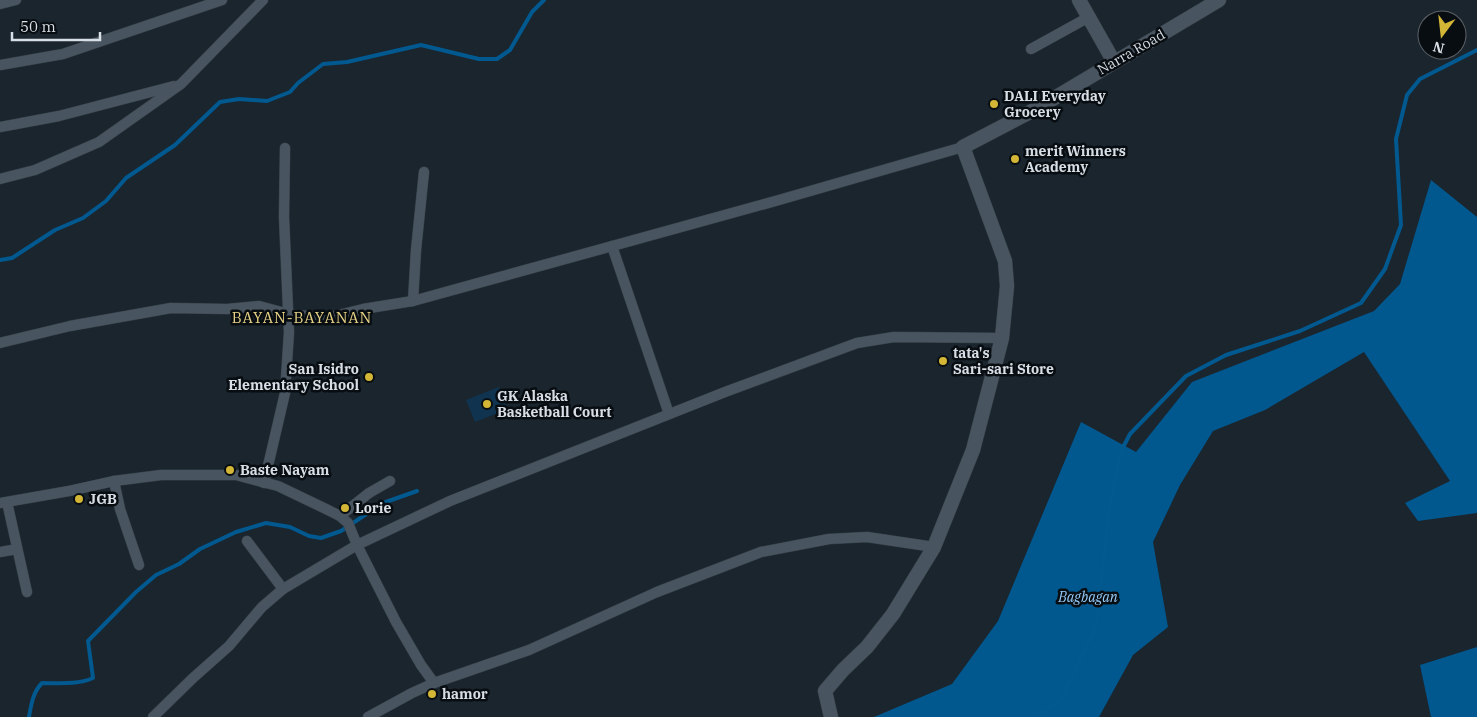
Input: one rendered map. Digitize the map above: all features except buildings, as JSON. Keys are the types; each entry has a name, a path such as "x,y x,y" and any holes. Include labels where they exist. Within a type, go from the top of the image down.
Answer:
{"street":[{"path":"0,4 16,0"},
{"path":"0,65 62,54 222,0"},
{"path":"0,179 36,170 99,142 181,84 263,0"},
{"path":"1079,0 1114,62"},
{"name":"Narra Road","path":"963,146 1036,109 1219,0"},
{"path":"1031,49 1089,17"},
{"path":"0,127 59,116 181,84"},
{"path":"0,343 70,326 171,308 227,309 259,306 289,314 326,318 363,309 413,301 779,200 963,146 1005,261 1007,286 1002,338 973,450 934,547 893,614 825,692 831,717"},
{"path":"264,483 285,394 289,314 284,217 285,148"},
{"path":"413,301 424,172"},
{"path":"612,246 669,414"},
{"path":"154,717 193,678 229,646 262,607 282,589 357,545 450,502 669,414 857,343 894,337 1002,338"},
{"path":"27,592 18,549 4,503 69,491 114,480 161,475 236,475 278,486 340,516 349,526 396,622 421,665 434,683"},
{"path":"114,480 120,509 139,565"},
{"path":"340,516 369,493 390,481"},
{"path":"368,717 434,683 529,650 657,592 761,552 829,539 867,537 934,547"},
{"path":"248,541 282,589"},
{"path":"0,552 18,549"}],"shaded area":[{"name":"GK Alaska Basketball Court","path":"499,387 508,409 475,422 466,400"}],"green space":[{"name":"Bagbagan","path":"1431,180 1477,217 1477,513 1418,521 1405,503 1450,481 1364,352 1265,410 1213,431 1180,485 1153,542 1168,627 1133,655 1099,717 874,717 952,684 998,621 1081,422 1136,452 1192,382 1374,311 1400,284"},
{"path":"1477,647 1477,717 1431,717 1420,665"}],"waterway":[{"path":"0,260 12,258 55,230 83,218 106,201 126,178 175,145 220,102 239,99 267,101 290,92 298,83 323,64 347,62 421,45 479,59 497,59 510,50 532,12 544,0"},
{"path":"1034,717 1060,702 1096,626 1109,512 1120,453 1130,434 1186,376 1226,355 1300,331 1361,303 1385,269 1401,225 1396,139 1407,95 1420,79 1477,50"},
{"path":"29,717 34,695 42,683 74,683 93,678 88,641 136,592 156,575 179,564 200,549 236,532 266,523 290,527 309,536 321,538 341,531 383,503 417,491"}],"place":[{"name":"DALI Everyday Grocery","path":"994,104"},
{"name":"merit Winners Academy","path":"1015,159"},
{"name":"tata's Sari-sari Store","path":"943,361"},
{"name":"San Isidro Elementary School","path":"369,377"},
{"name":"GK Alaska Basketball Court","path":"487,404"},
{"name":"Baste Nayam","path":"230,470"},
{"name":"JGB","path":"79,499"},
{"name":"Lorie","path":"345,508"},
{"name":"hamor","path":"432,694"}],"district":[{"name":"BAYAN-BAYANAN","path":"302,317"}]}
